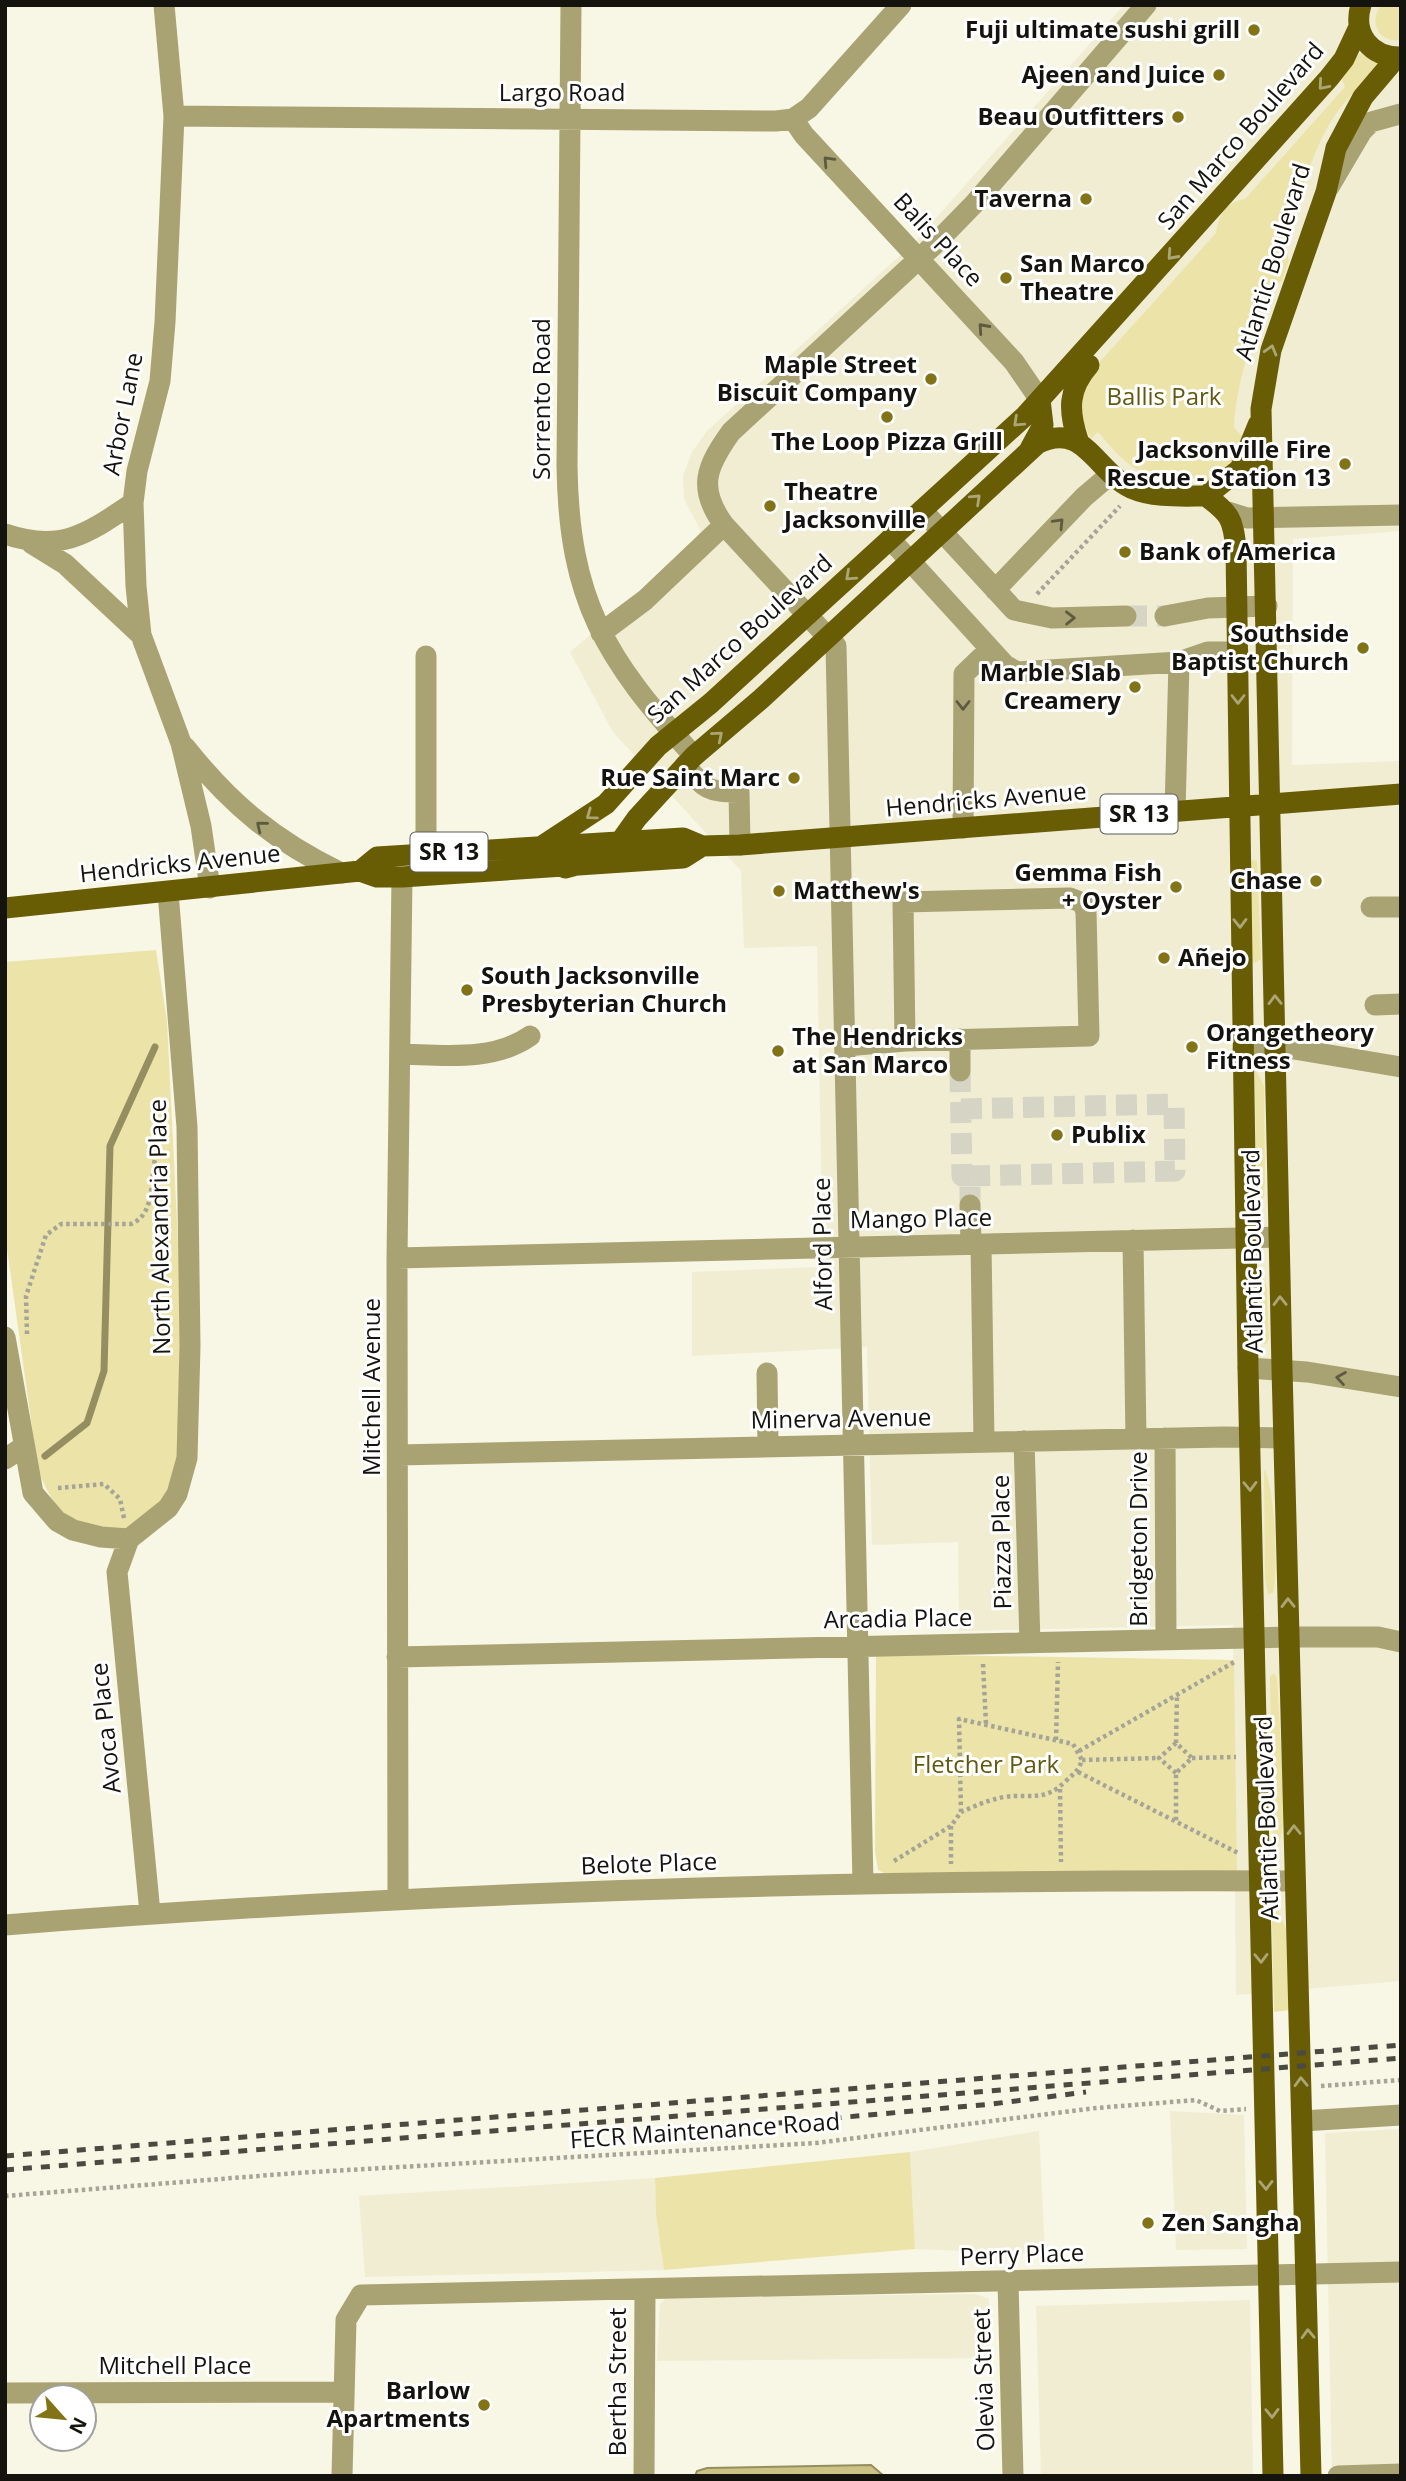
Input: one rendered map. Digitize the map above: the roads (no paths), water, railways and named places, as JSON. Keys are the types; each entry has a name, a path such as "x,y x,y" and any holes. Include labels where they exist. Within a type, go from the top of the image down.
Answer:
{"main road":[{"path":"1359,13 1370,48 1380,54 1399,57"},
{"name":"San Marco Boulevard","path":"542,846 606,804 658,746 891,539 1040,400 1329,78 1344,59 1359,13"},
{"name":"Atlantic Boulevard","path":"1311,2476 1283,1438 1261,417 1271,350 1326,192 1338,142 1375,82 1399,57"},
{"path":"1143,288 1129,320 1075,384 1071,414 1078,440 1111,474 1143,492 1206,496 1228,512"},
{"path":"1030,449 1043,425 1040,400"},
{"path":"1206,496 1230,481 1240,469 1261,417"},
{"path":"565,868 610,856 637,818 690,760 828,637 1030,449 1051,438 1078,440"},
{"name":"Atlantic Boulevard","path":"1228,512 1233,524 1236,549 1245,1238 1273,2476"},
{"name":"Hendricks Avenue","path":"351,872 377,857 683,838 702,846 740,845 1401,794"},
{"name":"Hendricks Avenue","path":"5,908 351,872 377,877 402,877 683,858 702,846"}],"street":[{"name":"Arbor Lane","path":"164,5 174,116 160,381 137,471 133,503 141,635 181,743 201,826 210,887"},
{"name":"Sorrento Road","path":"571,5 568,499 575,563 586,600 623,673 674,734 703,788 714,792 739,792 740,845"},
{"path":"793,119 809,108 901,5"},
{"name":"Alford Place","path":"867,1884 853,1445 836,646 724,526 712,509 706,480 710,466 731,432 920,259 974,204 1146,5"},
{"path":"1375,82 1371,94 1374,104 1400,114"},
{"path":"1326,192 1362,131 1371,122 1400,114"},
{"name":"Largo Road","path":"174,116 793,119"},
{"name":"Balis Place","path":"793,119 804,135 1014,362 1040,400"},
{"path":"995,590 1084,497 1111,474"},
{"path":"31,543 63,541 97,527 133,503"},
{"path":"922,510 1014,610 1052,618 1126,617"},
{"path":"1228,512 1247,518 1401,515"},
{"path":"601,633 645,600 724,526"},
{"path":"5,534 31,543 65,564 141,635"},
{"path":"891,539 1005,665 1017,672 1179,662 1208,652 1238,652"},
{"path":"1164,615 1236,606 1267,606"},
{"path":"963,828 964,674 990,649"},
{"path":"426,656 426,854"},
{"path":"1175,811 1179,662"},
{"name":"Arbor Lane","path":"181,743 200,766 265,829 303,856 351,872"},
{"name":"Mitchell Avenue","path":"398,1898 397,1258 402,877"},
{"name":"North Alexandria Place","path":"129,1539 168,1508 177,1494 187,1458 190,1346 187,1127 168,892"},
{"path":"845,1046 905,1041 1089,1036 1086,912 1083,903 1070,898 903,902 905,1041"},
{"path":"1371,907 1401,907"},
{"path":"1374,1004 1401,1004"},
{"path":"400,1054 469,1063 508,1049 530,1036"},
{"path":"960,1039 960,1071"},
{"path":"1242,1050 1276,1046 1401,1067"},
{"path":"970,1205 976,1244 984,1442"},
{"name":"Mango Place","path":"397,1258 1279,1237"},
{"path":"1133,1240 1136,1438"},
{"path":"5,1337 14,1453 33,1493 57,1521 88,1535 129,1539"},
{"path":"1248,1368 1282,1369 1401,1387"},
{"path":"767,1373 768,1446"},
{"name":"Minerva Avenue","path":"399,1455 1136,1438 1283,1438"},
{"name":"Bridgeton Drive","path":"1165,1438 1166,1639"},
{"name":"Piazza Place","path":"1024,1441 1030,1643"},
{"name":"Avoca Place","path":"129,1539 117,1572 150,1913"},
{"name":"Arcadia Place","path":"397,1657 1254,1637 1378,1637 1401,1642"},
{"name":"Belote Place","path":"5,1925 398,1898 951,1882 1295,1881"},
{"path":"1302,2121 1401,2115"},
{"name":"Perry Place","path":"645,2290 1401,2272"},
{"name":"Olevia Street","path":"1008,2282 1013,2476"},
{"path":"342,2476 346,2320 361,2295 645,2290"},
{"name":"Bertha Street","path":"644,2476 645,2290"},
{"name":"Mitchell Place","path":"5,2393 344,2392"},
{"path":"1338,2476 1401,2474"}],"waterway":[{"path":"45,1456 87,1423 104,1371 110,1146 155,1047"}],"tunnel":[{"path":"1126,616 1165,616"},
{"path":"960,1071 962,1176 970,1176 970,1205"},
{"path":"961,1109 1174,1104 1175,1171 970,1176"}],"railway":[{"path":"5,2156 1401,2045"},
{"path":"5,2170 1401,2058"},
{"path":"689,2131 992,2104 1086,2092"}],"place":[{"name":"Fuji ultimate sushi grill","path":"1254,30"},
{"name":"Ajeen and Juice","path":"1219,75"},
{"name":"Beau Outfitters","path":"1178,117"},
{"name":"Taverna","path":"1086,199"},
{"name":"San Marco Theatre","path":"1006,278"},
{"name":"Maple Street Biscuit Company","path":"931,379"},
{"name":"The Loop Pizza Grill","path":"887,417"},
{"name":"Jacksonville Fire Rescue - Station 13","path":"1345,464"},
{"name":"Theatre Jacksonville","path":"770,506"},
{"name":"Bank of America","path":"1125,552"},
{"name":"Southside Baptist Church","path":"1363,648"},
{"name":"Marble Slab Creamery","path":"1135,687"},
{"name":"Rue Saint Marc","path":"794,778"},
{"name":"Chase","path":"1316,881"},
{"name":"Gemma Fish + Oyster","path":"1176,887"},
{"name":"Matthew's","path":"779,891"},
{"name":"Añejo","path":"1164,958"},
{"name":"South Jacksonville Presbyterian Church","path":"467,990"},
{"name":"Orangetheory Fitness","path":"1192,1047"},
{"name":"The Hendricks at San Marco","path":"778,1051"},
{"name":"Publix","path":"1057,1135"},
{"name":"Zen Sangha","path":"1148,2223"},
{"name":"Barlow Apartments","path":"484,2405"}],"park label":[{"name":"Ballis Park","path":"1164,397"},
{"name":"Fletcher Park","path":"986,1765"}]}
